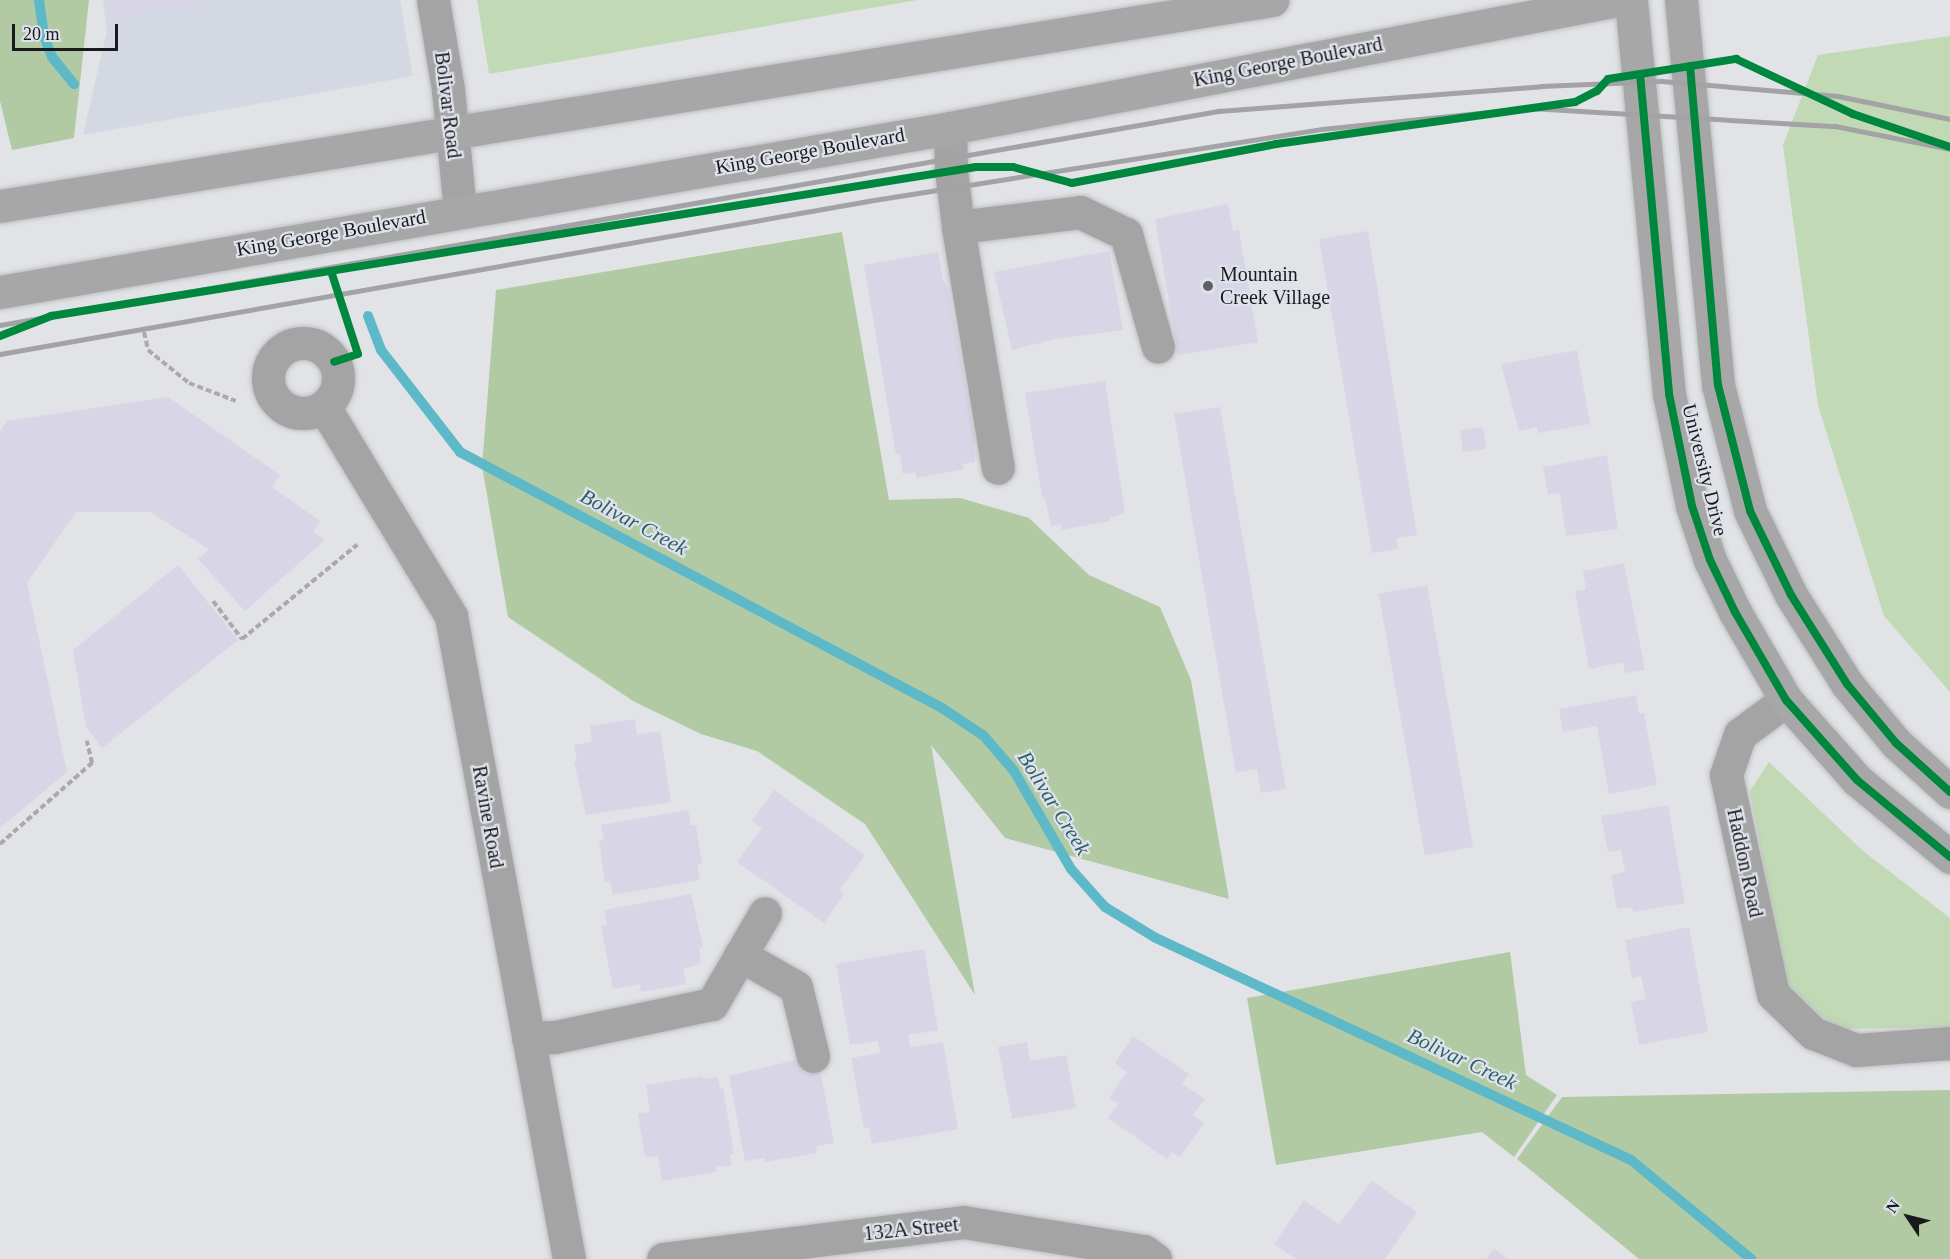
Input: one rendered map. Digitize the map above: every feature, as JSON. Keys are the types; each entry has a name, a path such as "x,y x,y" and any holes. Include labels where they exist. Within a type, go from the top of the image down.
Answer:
{"main road":[{"path":"0,206 453,130 1272,0"},
{"name":"King George Boulevard","path":"8,295 460,210 950,128 1618,0"},
{"name":"University Drive","path":"1631,0 1669,394 1680,449 1710,560 1735,612 1786,700 1857,780 1950,858"},
{"name":"University Drive","path":"1681,0 1718,385 1750,511 1791,595 1847,684 1896,743 1950,792"}],"street":[{"name":"Bolivar Road","path":"433,0 453,130 460,210"},
{"path":"950,128 951,170 958,227 998,468"},
{"path":"958,227 1080,212 1126,234 1158,347"},
{"name":"Ravine Road","path":"324,407 452,616 569,1259"},
{"name":"Haddon Road","path":"1786,700 1740,734 1726,776 1773,994 1814,1033 1856,1050 1950,1043"},
{"path":"528,1038 555,1037 712,1004 765,913"},
{"path":"740,955 796,987 813,1056"},
{"name":"132A Street","path":"663,1259 831,1249 963,1222 1144,1251 1155,1259"}],"path":[{"path":"144,332 147,350 189,383 236,401"},
{"path":"213,602 242,639 357,545"},
{"path":"0,844 92,763 87,741"}],"shaded area":[{"path":"103,0 400,0 413,76 83,135 107,31"}],"green space":[{"path":"0,0 89,0 74,138 12,150 0,101"},
{"path":"477,0 917,0 489,74"},
{"path":"1950,36 1950,692 1884,616 1818,405 1783,145 1818,55"},
{"path":"842,232 889,500 960,498 1029,518 1089,575 1160,607 1191,680 1229,899 1005,838 931,745 975,995 865,824 757,751 701,734 633,701 508,617 482,466 496,290"},
{"path":"1769,762 1863,851 1950,918 1950,1027 1836,1029 1785,984 1750,791"},
{"path":"1510,952 1526,1075 1557,1095 1514,1157 1482,1132 1276,1165 1247,998"},
{"path":"1950,1090 1950,1259 1639,1259 1517,1159 1562,1097"}],"building":[{"path":"113,0 209,0 209,1 116,17"},
{"name":"Mountain Creek Village","path":"1228,204 1233,231 1239,230 1258,342 1178,355 1155,219"},
{"path":"1368,231 1417,535 1397,538 1398,549 1372,553 1319,239"},
{"path":"1109,251 1123,330 1055,339 1012,350 994,272"},
{"path":"938,252 943,280 948,287 974,432 975,462 963,464 964,469 917,478 915,472 903,474 900,454 896,455 864,265"},
{"path":"1577,350 1590,424 1538,433 1537,427 1519,431 1501,364"},
{"path":"1105,381 1125,513 1110,518 1110,521 1062,530 1061,524 1051,526 1045,497 1042,497 1025,393"},
{"path":"168,397 280,475 272,487 320,521 313,532 325,540 245,611 198,559 209,549 150,512 76,512 27,583 67,772 0,828 0,432 7,421"},
{"path":"1220,407 1286,789 1261,793 1257,769 1236,773 1174,414"},
{"path":"1483,427 1486,449 1463,452 1460,430"},
{"path":"1607,455 1618,529 1566,536 1560,493 1548,495 1543,467"},
{"path":"1624,563 1645,670 1625,673 1623,662 1589,669 1575,591 1586,589 1583,571"},
{"path":"178,565 238,640 102,748 86,727 73,650"},
{"path":"1427,585 1473,847 1425,855 1379,594"},
{"path":"1636,695 1639,713 1644,713 1657,785 1609,794 1597,726 1563,732 1559,709"},
{"path":"635,719 637,735 660,731 671,802 586,815 574,762 577,761 574,745 592,742 590,726"},
{"path":"774,790 865,855 839,890 844,894 824,923 737,862 762,828 752,821"},
{"path":"1668,805 1685,903 1633,912 1632,907 1617,909 1611,875 1625,872 1621,850 1608,852 1601,816"},
{"path":"688,810 691,825 696,825 702,864 697,865 700,880 613,895 610,881 605,882 599,841 604,840 601,825"},
{"path":"691,894 703,947 699,948 701,964 683,968 686,984 641,992 640,984 613,989 601,926 607,925 604,910"},
{"path":"1689,927 1708,1032 1639,1045 1631,1002 1646,999 1641,976 1632,978 1625,940"},
{"path":"924,949 938,1030 908,1035 910,1047 943,1042 958,1129 872,1144 869,1127 864,1128 851,1058 880,1053 878,1041 850,1045 836,964"},
{"path":"1133,1036 1189,1074 1182,1084 1205,1099 1193,1115 1204,1123 1180,1157 1172,1152 1167,1159 1108,1118 1118,1104 1109,1098 1127,1072 1115,1063"},
{"path":"1027,1042 1030,1061 1066,1055 1076,1108 1012,1119 998,1047"},
{"path":"804,1058 819,1064 834,1143 816,1146 817,1153 765,1162 765,1158 745,1161 729,1076"},
{"path":"702,1076 703,1079 718,1077 720,1089 723,1088 734,1154 730,1155 732,1165 716,1167 717,1172 662,1181 658,1156 645,1157 638,1114 650,1112 646,1085"},
{"path":"1372,1181 1417,1212 1385,1259 1296,1259 1274,1244 1304,1200 1339,1224"},
{"path":"1494,1249 1508,1259 1486,1259"}],"waterway":[{"name":"Bolivar Creek","path":"39,0 44,36 52,57 74,84"},
{"name":"Bolivar Creek","path":"368,316 381,350 460,452 942,708 984,736 1014,771 1071,869 1105,907 1156,938 1631,1160 1751,1259"}],"railway":[{"path":"0,325 1219,111 1541,86 1661,81 1838,96 1950,119"},
{"path":"0,354 874,200 1322,129 1530,108 1835,126 1950,149"}],"cycle path":[{"path":"0,336 51,316 976,167 1013,167 1072,183 1276,144 1575,102 1597,91 1608,79 1736,59 1853,114 1950,147"},
{"path":"1690,66 1718,385 1750,511 1791,595 1847,684 1896,743 1950,792"},
{"path":"1640,74 1669,394 1692,506 1710,560 1735,612 1786,700 1857,780 1950,857"},
{"path":"331,271 358,354 334,362"}],"place":[{"name":"Mountain Creek Village","path":"1208,286"}]}
